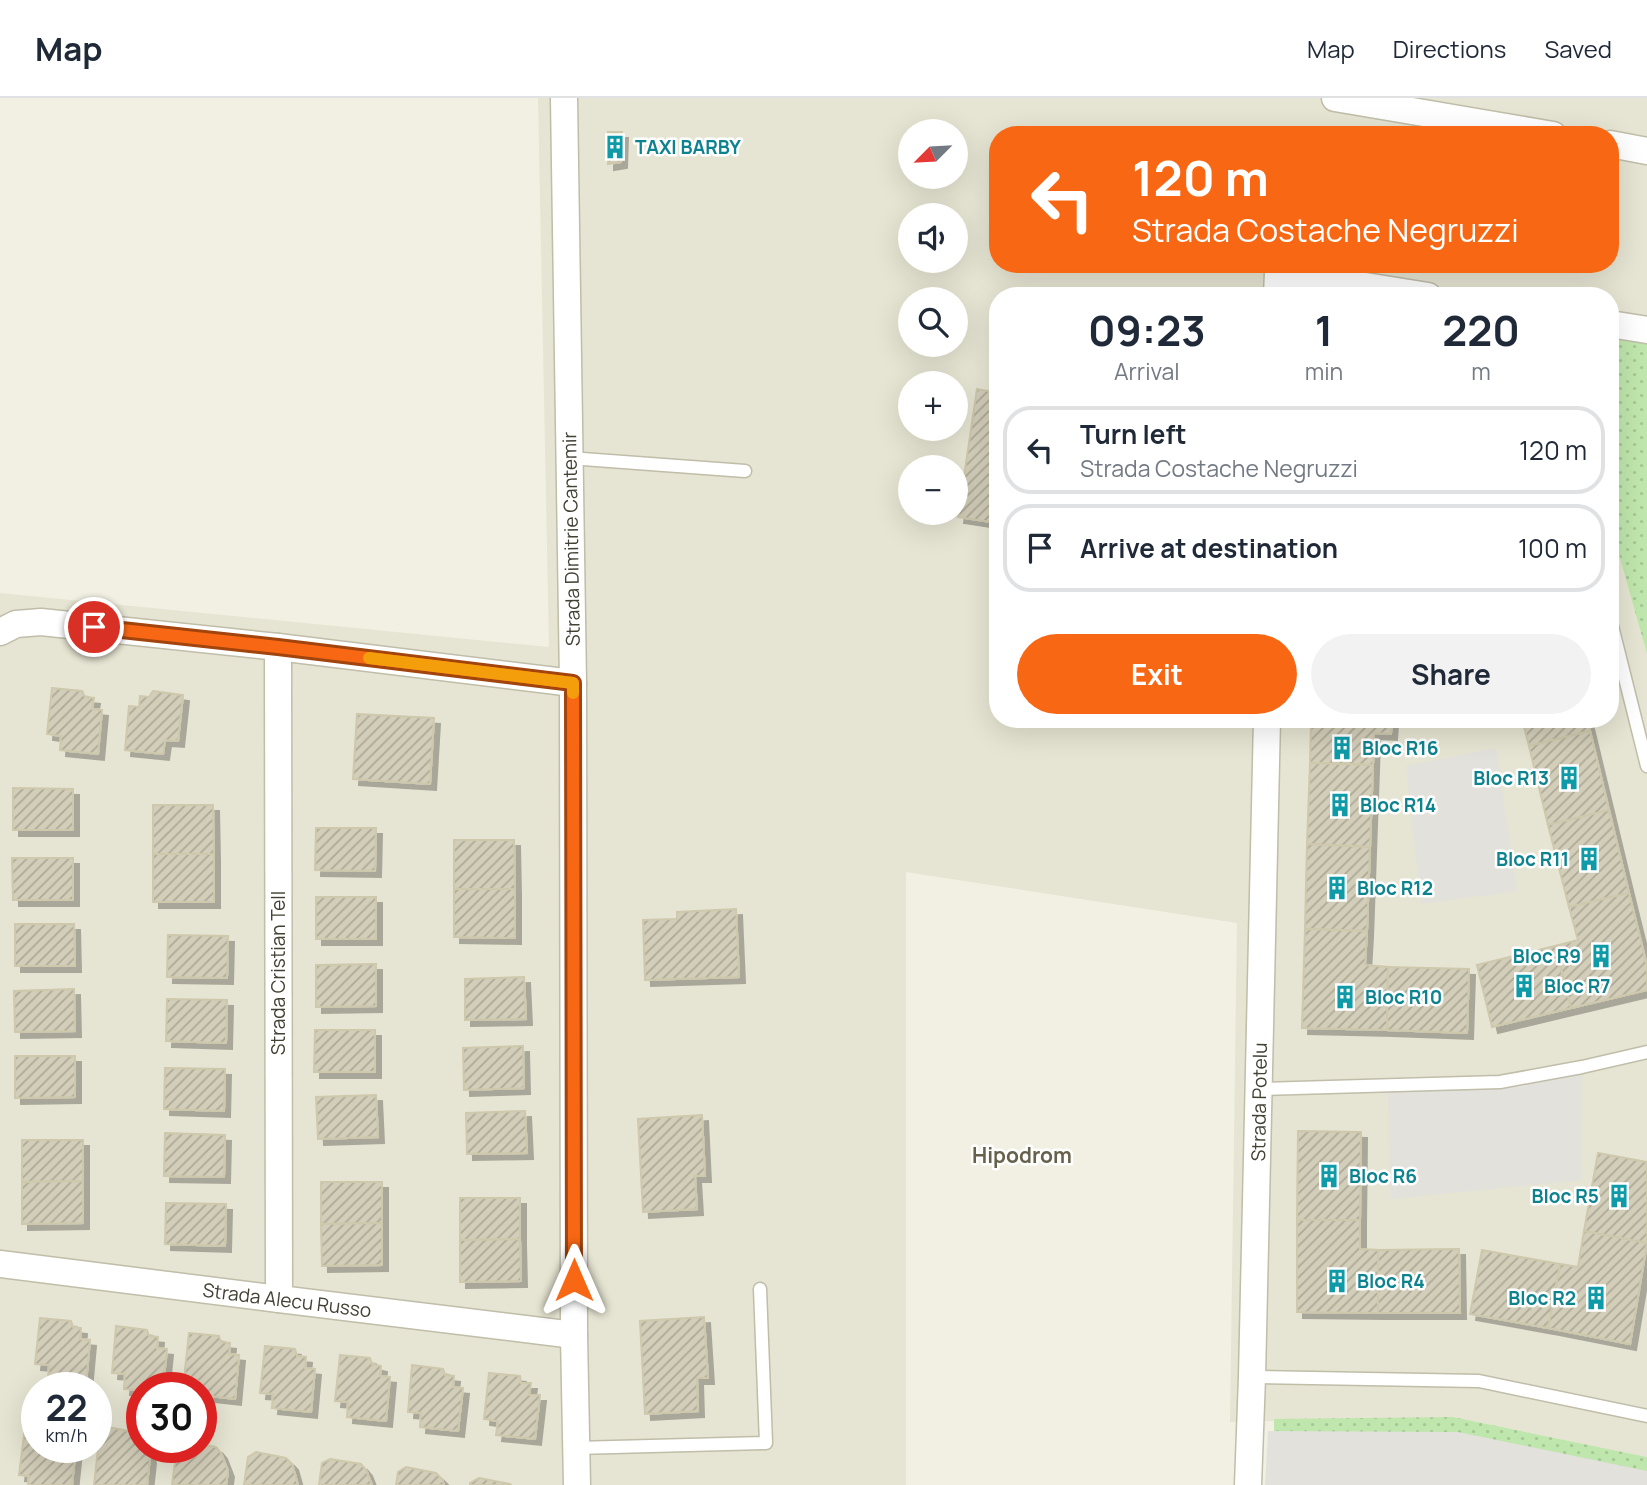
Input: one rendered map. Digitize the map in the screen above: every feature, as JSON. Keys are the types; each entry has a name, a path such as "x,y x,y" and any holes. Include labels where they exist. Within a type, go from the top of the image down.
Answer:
{"street":[{"name":"Strada Dimitrie Cantemir","path":"564,98 573,683 576,1485"},
{"path":"1335,98 1500,126"},
{"path":"1619,145 1647,150"},
{"path":"1277,284 1315,287"},
{"path":"1619,325 1647,330"},
{"path":"0,632 16,624 41,622 278,647 573,683"},
{"name":"Strada Cristian Tell","path":"278,647 279,1299"},
{"name":"Strada Potelu","path":"1248,1485 1267,728"},
{"name":"Strada Alecu Russo","path":"0,1264 574,1335"}],"lane":[{"path":"569,458 745,471"},
{"path":"1619,654 1647,766"},
{"path":"1259,1088 1500,1082 1647,1052"},
{"path":"576,1448 766,1443 760,1289"},
{"path":"1252,1377 1479,1381 1647,1416"}],"shaded area":[{"path":"538,98 1647,98 1647,340 1619,335 1619,287 989,287 989,728 1619,728 1619,555 1647,654 1647,1457 1453,1417 1230,1422 1237,923 906,872 906,1485 0,1485 0,593 549,647"},
{"path":"1496,748 1517,891 1421,904 1406,766"},
{"path":"1582,1067 1581,1180 1390,1199 1388,1085 1500,1082"},
{"path":"1268,1431 1458,1432 1647,1471 1647,1485 1265,1485"}],"green space":[{"path":"1619,335 1647,340 1647,654 1619,555"},
{"path":"1453,1417 1647,1457 1647,1485 1274,1485 1274,1419"}],"building":[{"name":"TAXI BARBY","path":"608,132 622,132 621,162 608,164"},
{"path":"977,389 989,391 989,522 968,518 967,455"},
{"path":"52,688 82,691 85,697 94,698 92,709 102,710 98,754 60,750 61,736 47,734"},
{"path":"153,691 183,695 178,741 165,740 163,754 125,750 129,706 139,707 140,696 149,697"},
{"path":"357,714 434,718 430,784 353,779"},
{"name":"Bloc R16","path":"1311,728 1391,728 1391,734 1374,733 1373,765 1310,763"},
{"path":"1524,728 1589,728 1590,731 1529,746"},
{"name":"Bloc R13","path":"1590,731 1609,810 1548,825 1529,746"},
{"name":"Bloc R14","path":"1310,763 1373,765 1370,847 1307,844"},
{"path":"13,788 73,789 73,830 13,830"},
{"path":"153,805 213,805 214,854 153,854"},
{"name":"Bloc R11","path":"1609,810 1629,893 1569,907 1548,825"},
{"path":"316,828 376,828 375,871 315,870"},
{"path":"454,840 514,840 515,889 454,889"},
{"name":"Bloc R12","path":"1307,844 1370,847 1367,931 1305,929"},
{"path":"153,854 214,854 214,902 153,902"},
{"path":"12,858 73,858 73,900 13,900"},
{"path":"454,889 515,889 515,938 454,937"},
{"name":"Bloc R9","path":"1629,893 1647,966 1647,990 1571,1008 1555,946 1578,940 1569,907"},
{"path":"316,897 376,897 376,939 316,939"},
{"path":"736,909 739,977 645,980 643,920 677,919 677,912"},
{"path":"15,924 74,924 75,966 15,966"},
{"name":"Bloc R10","path":"1305,929 1367,931 1365,965 1388,967 1387,1030 1302,1028"},
{"path":"168,935 228,936 227,978 167,977"},
{"name":"Bloc R7","path":"1555,946 1571,1008 1492,1027 1477,965"},
{"path":"376,964 376,1006 316,1007 316,965"},
{"path":"1388,967 1469,969 1467,1033 1387,1030"},
{"path":"524,977 526,1019 465,1020 465,979"},
{"path":"74,989 75,1031 15,1032 14,991"},
{"path":"167,999 227,1000 226,1043 166,1041"},
{"path":"315,1030 375,1030 375,1072 314,1072"},
{"path":"523,1046 524,1088 464,1090 463,1048"},
{"path":"15,1056 75,1056 75,1097 15,1098"},
{"path":"165,1068 225,1069 224,1111 164,1109"},
{"path":"376,1095 378,1137 318,1139 316,1097"},
{"path":"525,1111 527,1153 467,1154 466,1113"},
{"path":"702,1115 705,1176 695,1176 697,1209 643,1212 638,1119"},
{"name":"Bloc R6","path":"1298,1131 1361,1132 1360,1220 1297,1220"},
{"path":"165,1133 225,1135 224,1177 164,1176"},
{"path":"22,1140 83,1140 83,1181 22,1182"},
{"name":"Bloc R5","path":"1598,1153 1647,1162 1647,1243 1584,1231"},
{"path":"83,1181 83,1223 22,1224 22,1182"},
{"path":"321,1182 382,1182 382,1223 321,1224"},
{"path":"460,1198 520,1198 520,1239 460,1240"},
{"path":"166,1203 226,1204 225,1246 165,1244"},
{"name":"Bloc R4","path":"1297,1220 1360,1220 1360,1249 1378,1250 1378,1313 1297,1312"},
{"path":"382,1223 382,1265 322,1266 321,1224"},
{"name":"Bloc R2","path":"1584,1231 1647,1243 1630,1344 1548,1328 1560,1264 1578,1267"},
{"path":"520,1239 521,1281 460,1282 460,1240"},
{"path":"1459,1249 1460,1313 1378,1313 1378,1250"},
{"path":"1482,1250 1560,1264 1548,1328 1470,1314"},
{"path":"704,1317 708,1378 697,1378 698,1411 645,1414 640,1321"},
{"path":"40,1318 71,1321 73,1327 81,1328 80,1339 90,1340 87,1372 49,1372 49,1365 35,1364"},
{"path":"116,1326 147,1330 149,1336 158,1337 157,1348 167,1349 165,1372 126,1372 126,1389 125,1374 112,1373"},
{"path":"189,1333 219,1336 221,1342 230,1343 229,1354 239,1355 235,1399 217,1397 217,1372 185,1372"},
{"path":"265,1346 295,1349 297,1356 306,1357 305,1368 315,1369 311,1412 272,1408 273,1394 260,1393"},
{"path":"340,1355 370,1358 372,1364 381,1366 380,1376 390,1377 386,1421 347,1417 348,1402 335,1401"},
{"path":"412,1365 443,1369 445,1375 454,1376 453,1387 463,1388 458,1431 420,1427 421,1413 408,1412"},
{"path":"489,1373 520,1376 521,1383 531,1383 529,1395 540,1395 535,1439 496,1435 498,1421 484,1419"},
{"path":"112,1428 126,1430 126,1463 149,1463 147,1485 94,1485 96,1463 112,1463"},
{"path":"217,1448 221,1453 228,1471 226,1485 172,1485 175,1463 217,1463"},
{"path":"256,1452 286,1458 292,1464 298,1485 244,1485 248,1457"},
{"path":"21,1459 21,1463 74,1463 72,1485 28,1485 29,1476 19,1475"},
{"path":"330,1459 361,1464 372,1485 319,1485 322,1463"},
{"path":"406,1467 436,1473 444,1485 396,1485 398,1472"},
{"path":"479,1478 510,1484 511,1485 470,1485"}],"slow traffic":[{"path":"369,658 573,683 573,693"}],"place":[{"name":"TAXI BARBY","path":"615,147"},
{"name":"Bloc R16","path":"1342,748"},
{"name":"Bloc R13","path":"1569,778"},
{"name":"Bloc R14","path":"1340,805"},
{"name":"Bloc R11","path":"1589,859"},
{"name":"Bloc R12","path":"1337,888"},
{"name":"Bloc R9","path":"1601,956"},
{"name":"Bloc R7","path":"1524,986"},
{"name":"Bloc R10","path":"1345,997"},
{"name":"Bloc R6","path":"1329,1176"},
{"name":"Bloc R5","path":"1619,1196"},
{"name":"Bloc R4","path":"1337,1281"},
{"name":"Bloc R2","path":"1596,1298"}],"district":[{"name":"Hipodrom","path":"1022,1155"}],"route":[{"path":"94,627 573,683 574,1280"}]}
